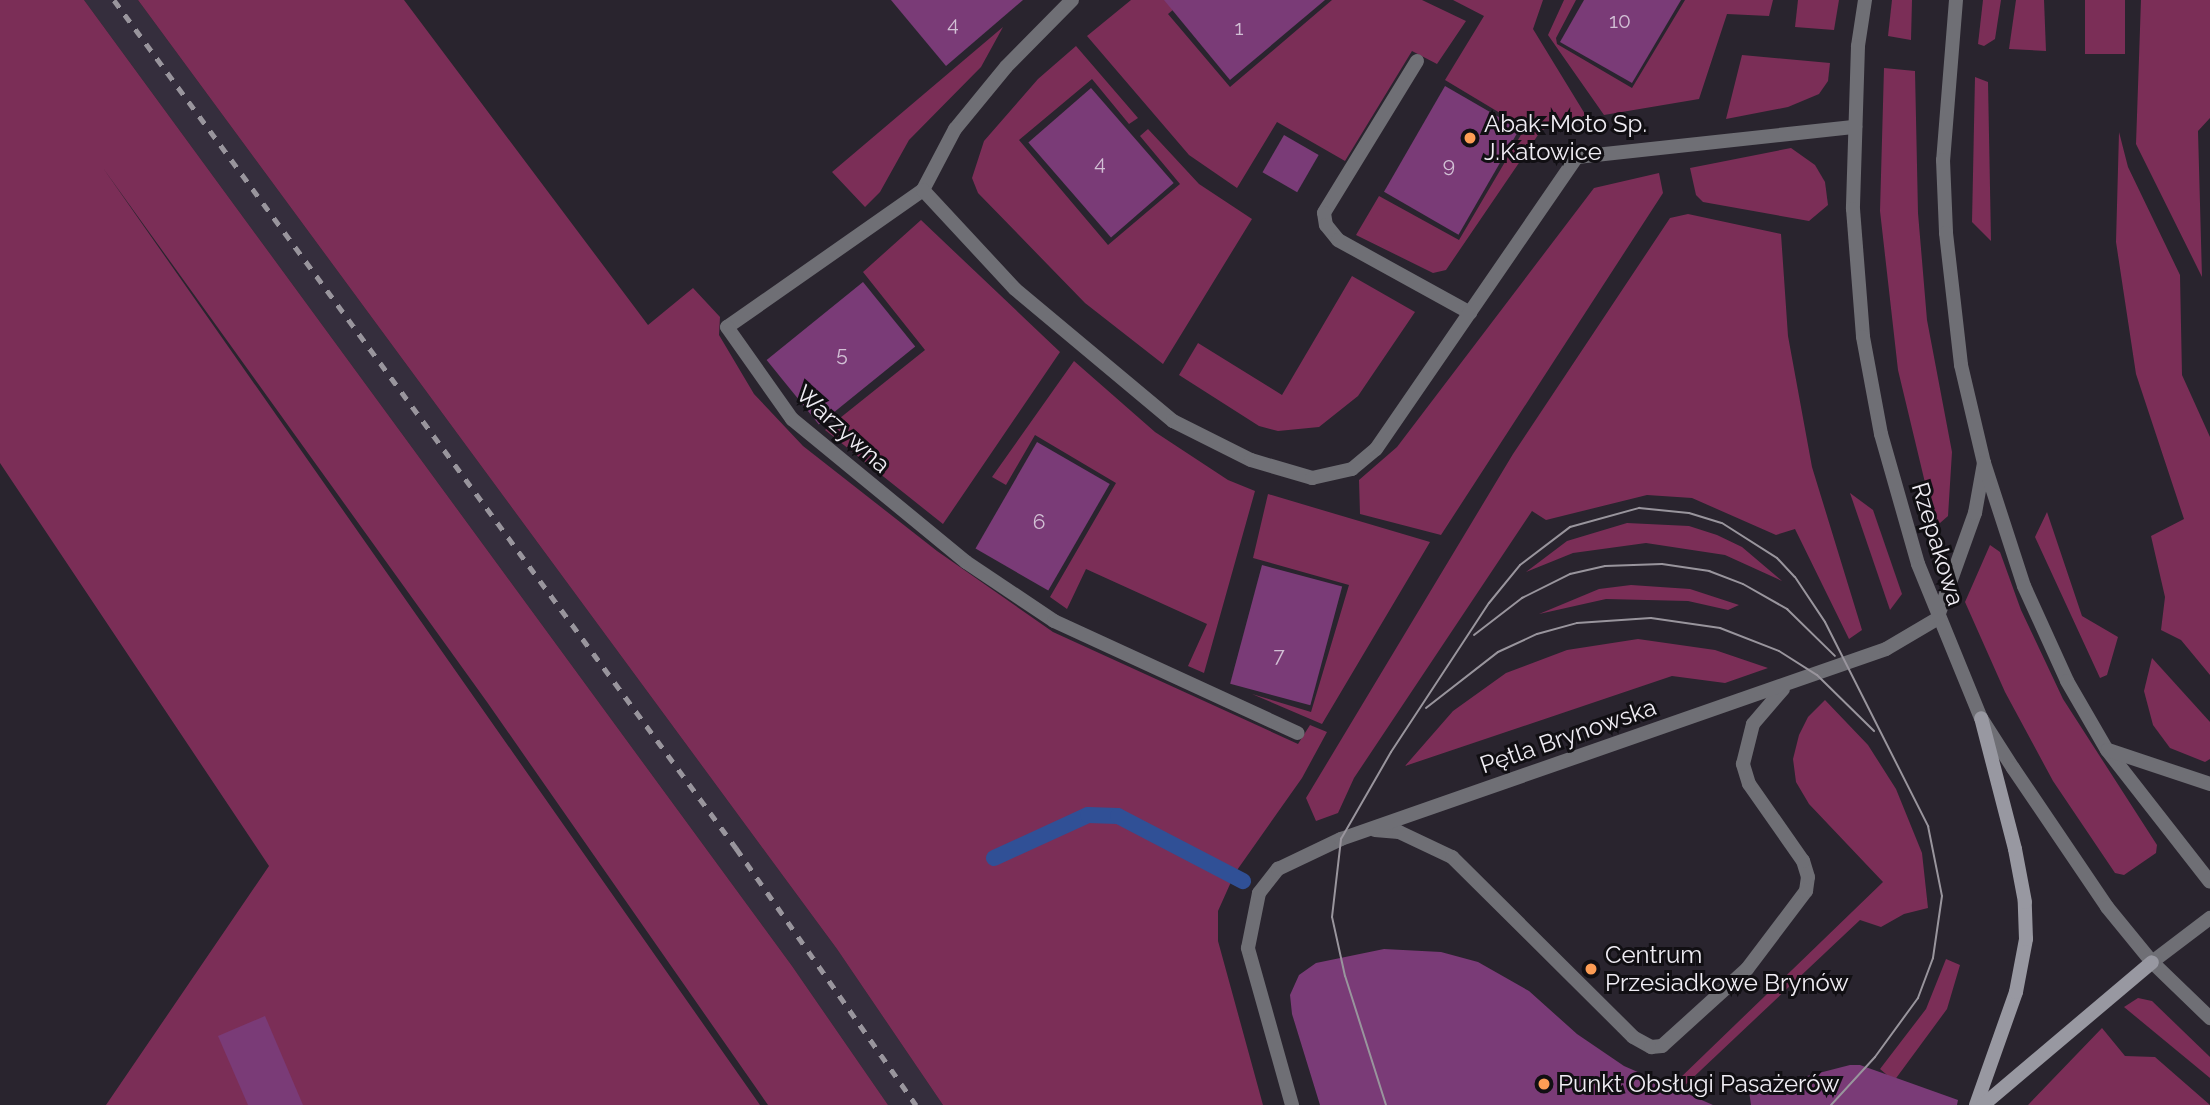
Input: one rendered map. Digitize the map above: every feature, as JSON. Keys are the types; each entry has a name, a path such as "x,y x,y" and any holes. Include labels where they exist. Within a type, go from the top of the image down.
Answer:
{"main road":[{"path":"1976,1105 2016,992 2026,939 2025,902 2015,849 1981,718"},
{"path":"1983,1105 2152,962"}],"street":[{"name":"Warzywna","path":"1072,0 1006,67 955,129 923,190 727,327 759,378 815,441 966,562 1054,621 1297,733"},
{"name":"Rzepakowa","path":"1865,0 1858,46 1853,209 1863,337 1881,434 1937,618 1981,718 2082,873 2152,962 2210,1018"},
{"path":"1956,0 1943,147 1946,233 1961,365 1984,463 2024,586 2067,681 2107,750 2210,882"},
{"path":"1417,61 1324,213 1326,225 1338,240 1470,313"},
{"path":"923,190 1015,289 1173,421 1251,460 1312,478 1352,469 1376,449 1577,157 1855,127"},
{"path":"1937,618 1975,513 1984,463"},
{"name":"Pętla Brynowska","path":"1292,1105 1248,948 1253,911 1259,893 1278,869 1305,853 1885,649 1937,618"},
{"name":"Pętla Brynowska","path":"1367,831 1399,832 1452,857 1633,1037 1651,1047 1662,1046 1747,969 1806,891 1808,877 1803,861 1749,784 1743,764 1745,744 1754,724 1786,686"},
{"path":"2107,750 2210,784"},
{"path":"2152,962 2210,918"}],"shaded area":[{"path":"0,0 84,0 792,966 888,1105 768,1105 487,702 103,168 760,1105 106,1105 269,866 0,463"},
{"path":"84,0 138,0 837,949 943,1105 888,1105 792,966"},
{"path":"138,0 404,0 648,325 693,288 720,317 719,335 754,394 803,446 937,551 1053,632 1298,744 1310,725 1327,732 1302,778 1235,873 1218,911 1218,941 1263,1105 943,1105 837,949"},
{"path":"1131,0 1185,0 1168,14 1230,87 1332,0 1422,0 1466,21 1437,64 1412,51 1345,161 1277,122 1237,188 1189,155 1087,36"},
{"path":"1453,0 1543,0 1533,29 1588,119 1554,123 1540,132 1446,270 1433,273 1356,235 1379,196 1459,240 1525,128 1445,80 1484,16"},
{"path":"1564,0 1576,0 1556,38 1557,44 1632,88 1685,0 1773,0 1769,16 1727,14 1699,99 1604,115 1548,35"},
{"path":"1798,0 1839,0 1834,30 1795,27"},
{"path":"1892,0 1912,0 1911,40 1888,36"},
{"path":"1983,0 2001,0 1995,39 1984,46 1978,44"},
{"path":"2016,0 2044,0 2046,51 2009,49"},
{"path":"2085,0 2125,0 2125,54 2085,54"},
{"path":"2141,0 2210,0 2210,118 2198,131 2202,277 2136,144"},
{"path":"1003,27 981,67 909,140 880,192 865,207 832,172"},
{"path":"1076,46 1138,118 1129,124 1092,79 1019,140 1108,245 1180,184 1140,136 1148,129 1199,184 1252,219 1163,364 1085,303 978,193 972,178 984,141 1038,79"},
{"path":"1742,55 1830,63 1828,81 1819,94 1788,107 1726,119"},
{"path":"1884,68 1915,71 1918,213 1927,320 1952,452 1948,516 1940,523 1933,516 1898,370 1880,211"},
{"path":"1975,77 1988,82 1991,241 1972,222"},
{"path":"2119,132 2128,167 2180,275 2182,375 2210,437 2210,675 2181,640 2161,630 2165,597 2151,536 2184,519 2136,374 2116,242"},
{"path":"1791,148 1815,165 1825,182 1828,205 1809,221 1703,202 1696,195 1690,168"},
{"path":"1659,173 1663,193 1441,535 1360,514 1359,480 1397,447 1594,188"},
{"path":"1688,214 1781,234 1788,336 1812,467 1862,630 1849,639 1795,529 1776,535 1692,498 1647,495 1546,520 1532,511 1354,778 1338,813 1316,821 1306,798 1513,454 1670,218"},
{"path":"921,220 1060,352 943,524 825,430 925,350 863,272"},
{"path":"1352,276 1415,312 1358,396 1319,427 1278,431 1259,426 1179,375 1198,343 1282,395"},
{"path":"1074,361 1155,432 1228,480 1255,491 1204,673 1188,666 1207,624 1086,569 1067,609 1050,597 1116,483 1035,435 1006,485 992,477"},
{"path":"1850,493 1873,510 1902,594 1890,610"},
{"path":"1268,494 1430,542 1322,724 1252,694 1311,712 1349,585 1253,558"},
{"path":"2047,512 2082,616 2118,637 2107,675 2100,678 2035,537"},
{"path":"1627,523 1689,526 1717,535 1742,547 1782,581 1725,555 1646,543 1573,553 1526,572 1567,541"},
{"path":"1990,545 2000,552 2021,610 2063,699 2157,845 2156,853 2124,875 2115,873 2053,781 2005,692 1965,602"},
{"path":"1631,585 1690,589 1739,605 1728,610 1688,601 1606,599 1539,614 1599,589"},
{"path":"1638,639 1715,650 1768,668 1725,683 1672,676 1405,766 1453,711 1506,673 1567,650"},
{"path":"2152,658 2210,722 2210,759 2205,762 2170,748 2153,725 2144,691"},
{"path":"1825,700 1868,745 1896,789 1922,853 1928,908 1904,914 1881,927 1860,920 1683,1087 1667,1082 1678,1080 1883,882 1809,804 1796,782 1793,759 1799,735 1808,717"},
{"path":"1946,959 1960,965 1947,1009 1894,1081 1880,1069 1926,1009"},
{"path":"2138,998 2152,1001 2210,1057 2210,1078 2124,1007"},
{"path":"2102,1028 2125,1056 2155,1057 2210,1105 2028,1105"}],"building":[{"path":"891,0 1023,0 946,66"},
{"path":"1164,0 1325,0 1230,80"},
{"path":"1584,0 1681,0 1632,83 1560,42"},
{"path":"1445,86 1519,129 1458,235 1384,192"},
{"path":"1091,88 1174,183 1111,238 1028,142"},
{"path":"1284,135 1319,155 1297,192 1262,172"},
{"path":"863,282 915,347 819,425 767,360"},
{"path":"1037,442 1110,484 1048,591 976,549"},
{"path":"1262,565 1342,586 1310,705 1230,684"},
{"path":"1384,949 1441,952 1478,962 1529,991 1577,1034 1624,1066 1713,1105 1320,1105 1292,1014 1290,995 1299,975 1316,963"},
{"path":"265,1016 303,1105 248,1105 218,1036"},
{"path":"1850,1065 1860,1065 1958,1100 1957,1105 1751,1105 1749,1091"}],"waterway":[{"path":"994,858 1088,815 1118,816 1243,881"}],"tram line":[{"path":"1386,1105 1345,976 1332,917 1341,839 1391,752 1489,603 1520,565 1570,527 1639,508 1689,513 1722,523 1777,558 1795,577 1825,622 1928,826 1942,896 1933,958 1918,998 1875,1057 1831,1105"},
{"path":"1474,635 1522,598 1570,574 1605,566 1662,564 1709,571 1743,584 1787,609 1835,656"},
{"path":"1426,708 1498,652 1537,634 1577,623 1651,618 1720,628 1779,651 1817,675 1874,731"}],"railway":[{"path":"114,0 736,848 916,1105"}],"place":[{"name":"Abak-Moto Sp. J.Katowice","path":"1470,138"},
{"name":"Centrum Przesiadkowe Brynów","path":"1591,969"},
{"name":"Punkt Obsługi Pasażerów","path":"1544,1084"}]}
